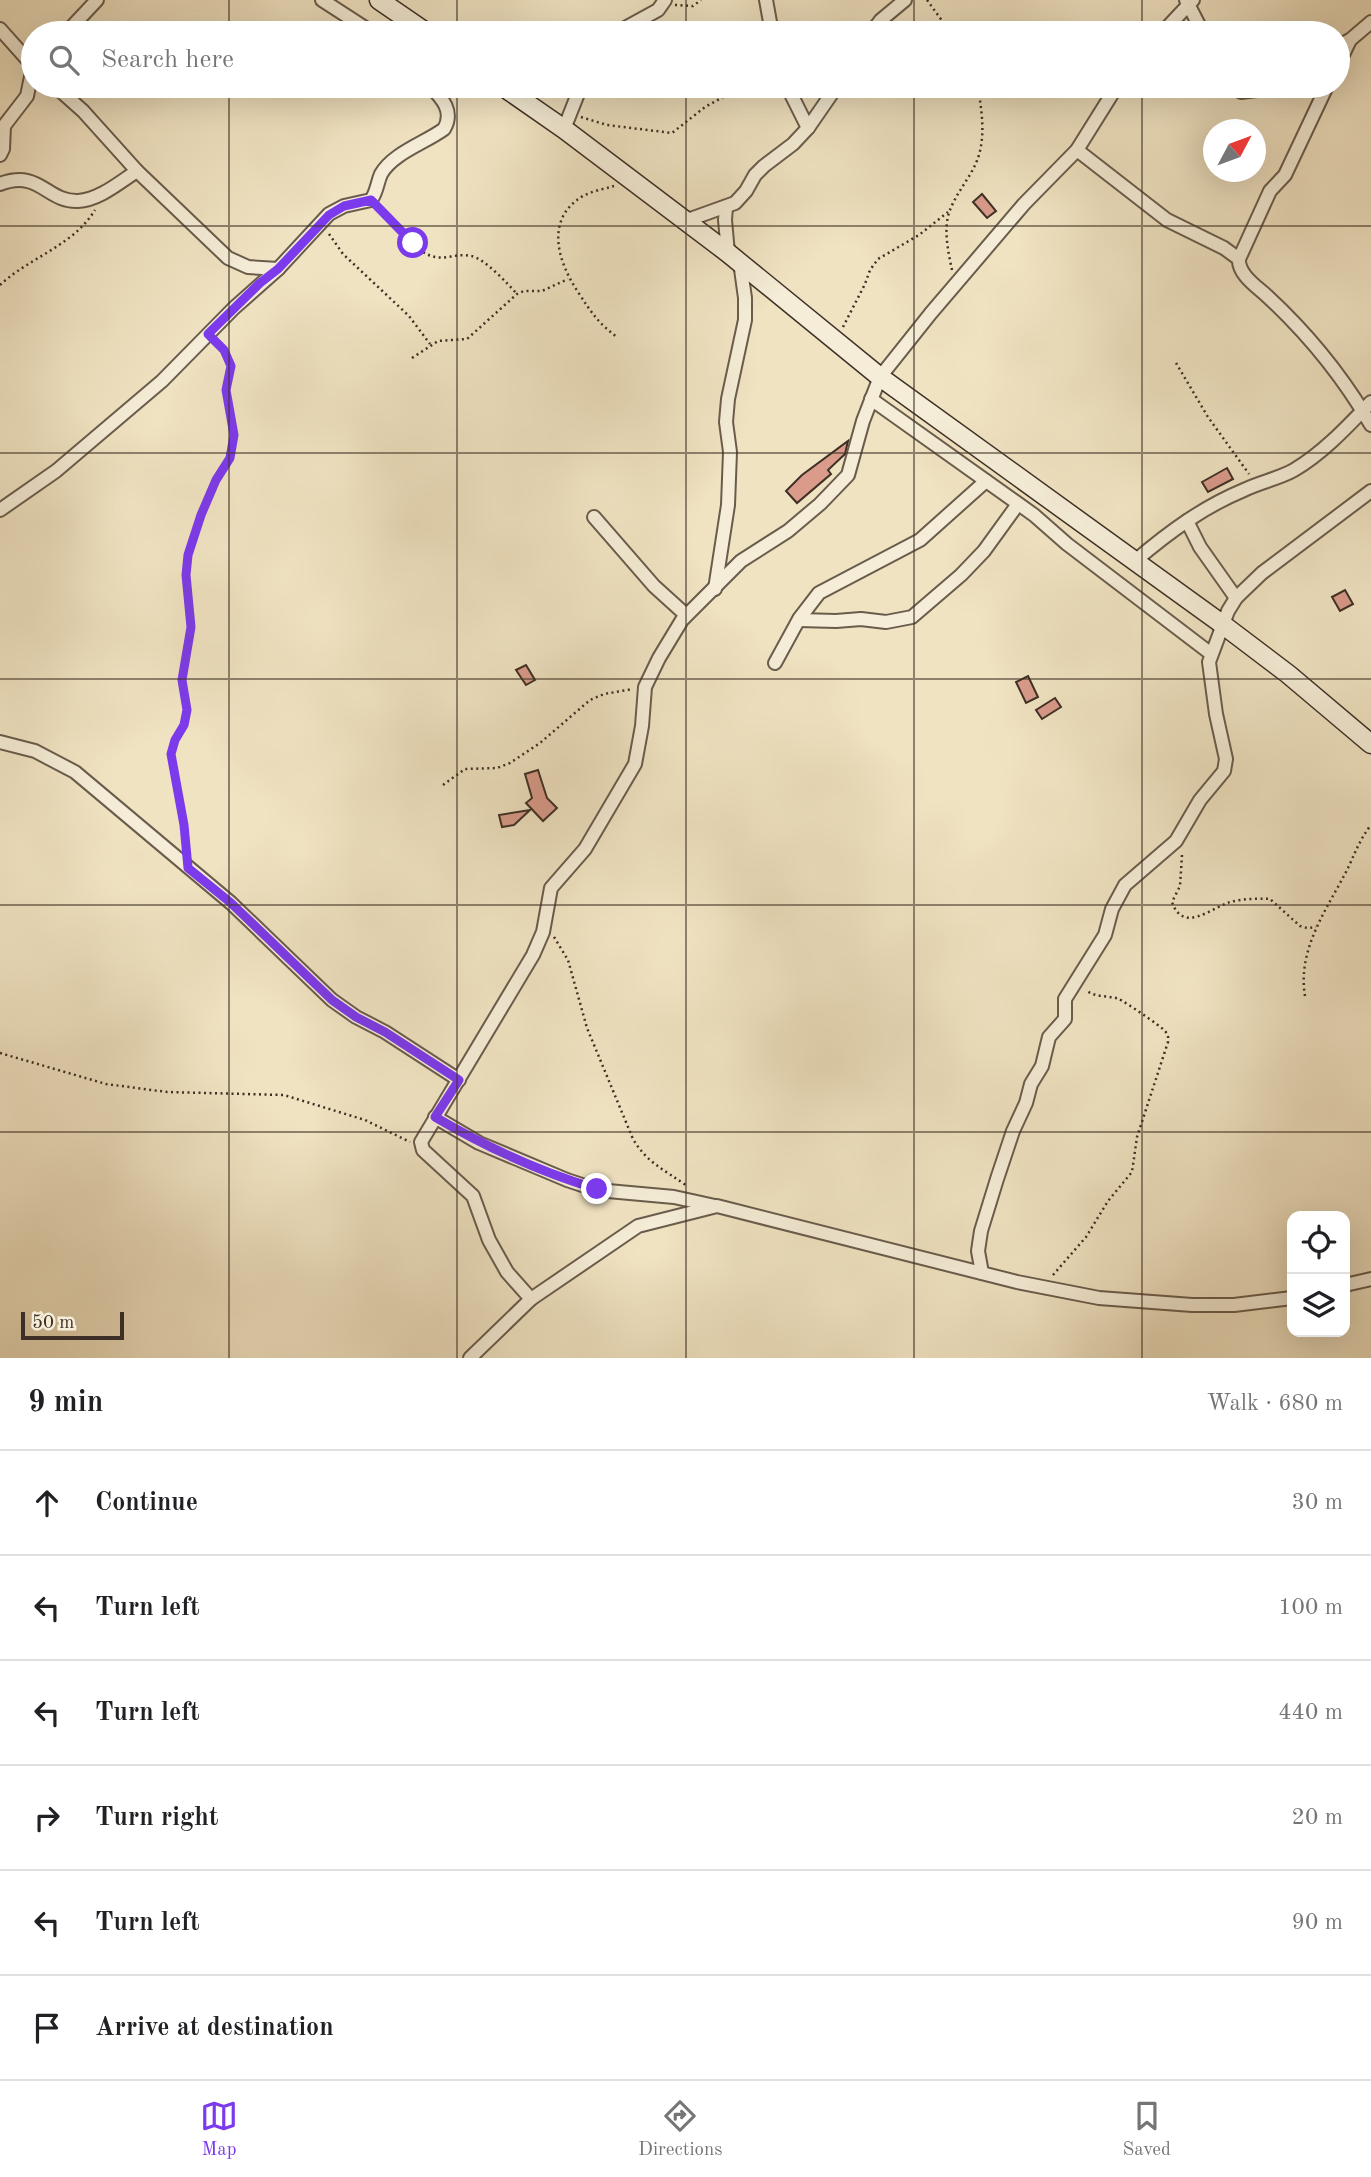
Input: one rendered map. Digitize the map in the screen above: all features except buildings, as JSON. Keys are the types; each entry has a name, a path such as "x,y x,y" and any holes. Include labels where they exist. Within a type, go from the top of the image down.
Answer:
{"main road":[{"path":"379,0 410,21"},
{"path":"524,98 567,122 633,181 734,258 880,377 1222,624 1288,674 1371,744"}],"street":[{"path":"77,21 97,0"},
{"path":"322,0 354,21"},
{"path":"766,0 770,21"},
{"path":"880,21 905,0"},
{"path":"640,21 664,2"},
{"path":"1173,21 1190,2 1198,21"},
{"path":"1350,38 1371,22"},
{"path":"0,29 21,53"},
{"path":"0,155 3,149 4,126 25,98"},
{"path":"68,98 137,171 228,258 248,267 278,269"},
{"path":"0,510 56,471 162,381 260,283 278,269 324,220 344,206 371,200 381,175 390,164 444,129 449,120 448,110 441,98"},
{"path":"567,122 576,98"},
{"path":"793,98 808,128"},
{"path":"685,221 735,203 755,175 808,128 829,98"},
{"path":"531,1299 507,1272 489,1240 472,1196 421,1143 533,955 540,941 551,888 585,849 635,764 645,687 659,658 686,615 741,561 788,531 845,479 852,468 856,445 880,377 1024,204 1077,150 1110,98"},
{"path":"1320,98 1285,175 1270,191 1238,258 1241,270 1303,331 1367,406 1371,425"},
{"path":"1077,150 1167,220 1224,248 1238,258"},
{"path":"0,184 25,179 62,199 77,201 104,192 137,171"},
{"path":"715,589 728,496 728,399 745,320 745,298 724,220 726,207"},
{"path":"871,399 1018,504 1210,653"},
{"path":"1135,561 1210,506 1297,468 1367,406"},
{"path":"775,663 799,620 819,593 920,540 986,481"},
{"path":"982,1273 978,1251 981,1231 1013,1131 1026,1103 1031,1083 1042,1066 1049,1037 1064,1021 1064,1002 1105,935 1112,909 1125,885 1180,835 1225,765 1209,662 1222,624 1236,598 1286,553 1371,491"},
{"path":"799,620 862,619 886,622 912,617 976,559 1018,504"},
{"path":"594,517 654,586 686,615"},
{"path":"1186,521 1236,598"},
{"path":"0,742 35,751 75,772 231,903 332,1000 459,1080"},
{"path":"433,1119 479,1143 587,1186 690,1200 1050,1288 1099,1298 1192,1305 1234,1305 1287,1299"},
{"path":"470,1358 531,1299 638,1226 717,1206"},
{"path":"1350,1284 1371,1279"}],"path":[{"path":"664,2 693,6 701,0"},
{"path":"927,0 942,21"},
{"path":"567,122 672,133 705,107 721,98"},
{"path":"836,339 878,259 919,235 949,210 975,166 980,150 983,125 980,98"},
{"path":"617,337 599,324 569,279 559,251 560,224 565,213 582,197 633,181"},
{"path":"0,285 73,236 87,222 104,192"},
{"path":"371,200 423,252 443,259 467,255 475,257 506,281 517,294"},
{"path":"949,210 948,253 956,285"},
{"path":"324,220 333,242 343,254 409,316 430,344"},
{"path":"412,358 438,341 467,339 517,294 524,291 542,291 569,279"},
{"path":"188,868 184,825 171,754 184,725 187,710 182,680 191,627 186,575 188,555 216,480 230,458 234,435 226,390 231,366 224,350 208,334"},
{"path":"1175,363 1255,485"},
{"path":"443,785 465,769 497,768 510,763 540,743 579,708 604,694 645,687"},
{"path":"1305,996 1303,983 1316,927 1347,870 1355,849 1371,825"},
{"path":"1180,835 1182,874 1180,886 1172,902 1175,911 1191,918 1232,902 1270,899 1300,926 1316,927"},
{"path":"544,923 568,960 586,1028 632,1139 649,1161 690,1188"},
{"path":"1050,1288 1053,1273 1078,1247 1108,1201 1132,1172 1137,1136 1168,1042 1167,1034 1161,1028 1126,1003 1090,994 1079,976"},
{"path":"0,1053 106,1084 167,1092 284,1095 365,1120 421,1143"}],"route":[{"path":"413,243 371,200 344,206 329,215 278,269 208,334 224,350 231,366 226,390 234,447 201,515 188,555 186,575 191,627 182,673 187,710 184,725 171,754 184,825 188,868 231,903 332,1000 459,1080 435,1117 479,1143 567,1180 597,1189"}]}
